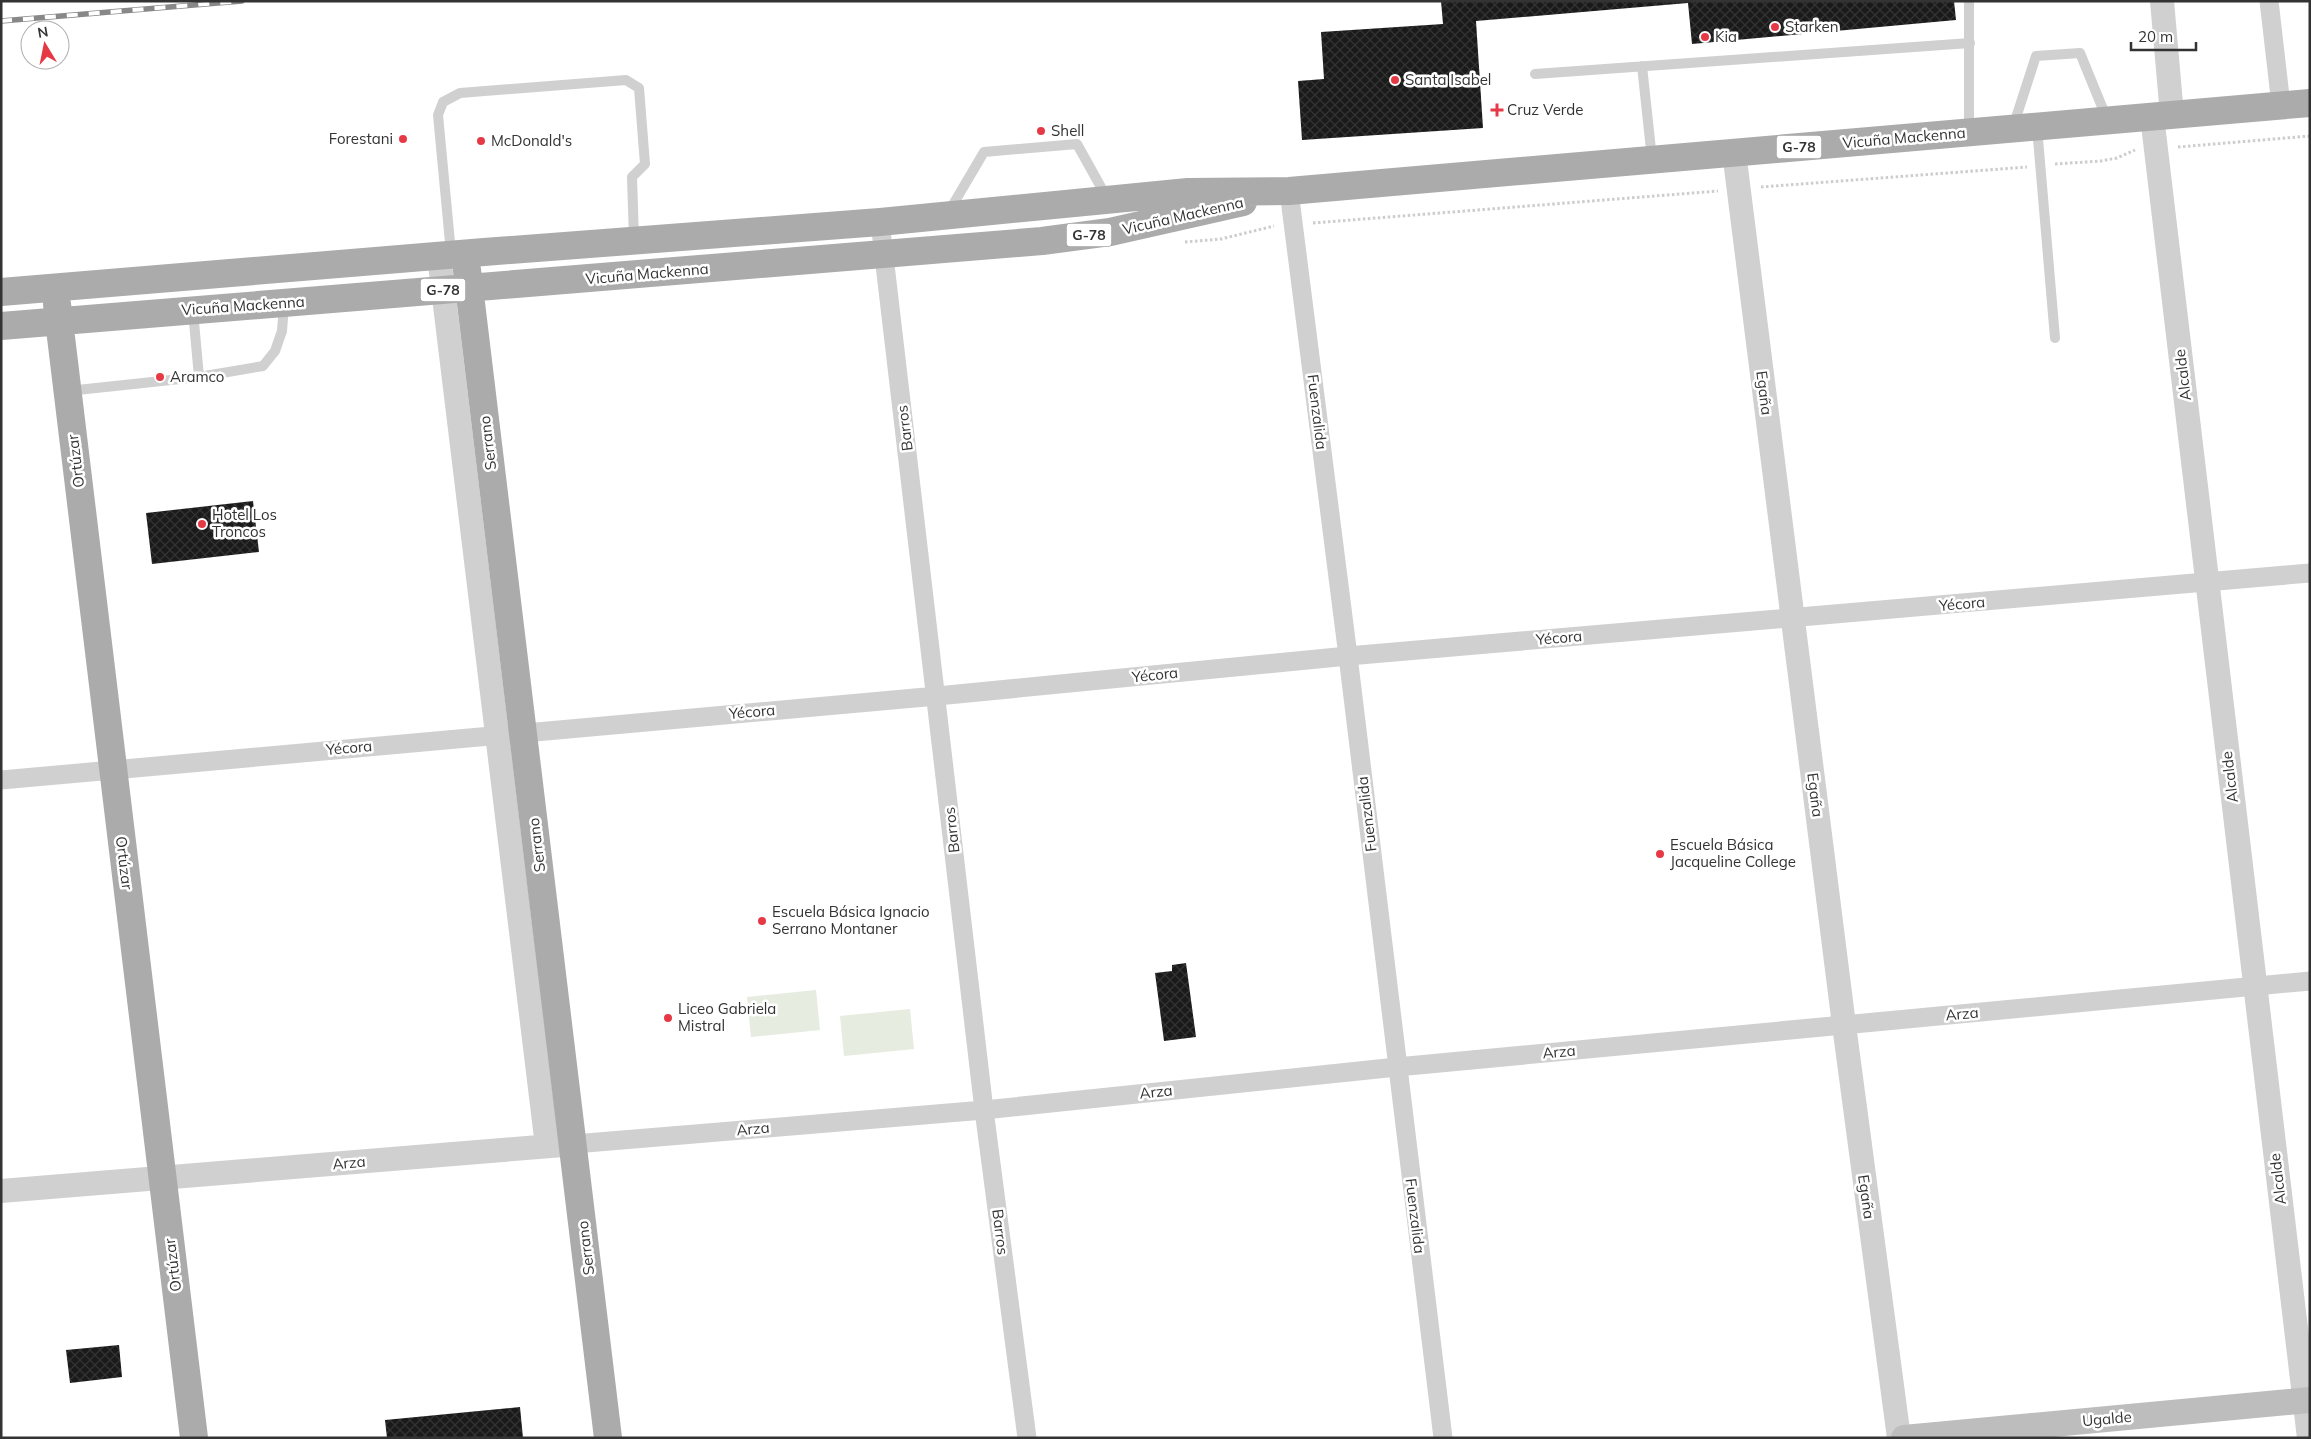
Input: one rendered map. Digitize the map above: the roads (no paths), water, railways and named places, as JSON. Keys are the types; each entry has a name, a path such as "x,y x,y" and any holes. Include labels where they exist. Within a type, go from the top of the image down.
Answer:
{"main road":[{"name":"Vicuña Mackenna","path":"1,292 452,254 880,222 1188,192 1288,191 2310,102"},
{"name":"Vicuña Mackenna","path":"1,326 1042,241 1110,232 1288,191"},
{"name":"Serrano","path":"452,254 510,734 574,1144 608,1438"},
{"name":"Ortúzar","path":"56,288 112,770 194,1438"},
{"name":"Ugalde","path":"1904,1438 2307,1400"}],"street":[{"name":"Alcalde","path":"2162,1 2207,582 2307,1400 2309,1438"},
{"name":"Alcalde","path":"2170,115 2178,1"},
{"path":"2269,1 2281,105"},
{"name":"Egaña","path":"1734,152 1844,1026 1899,1438"},
{"name":"Fuenzalida","path":"1288,191 1348,656 1443,1438"},
{"name":"Barros","path":"880,222 984,1110 1027,1438"},
{"name":"Yécora","path":"1,780 937,696 1348,656 2310,574"},
{"name":"Serrano","path":"510,734 547,1146"},
{"name":"Arza","path":"1,1191 984,1110 1397,1067 2310,981"}],"lane":[{"path":"1969,1 1969,132"},
{"path":"1535,74 1970,43"},
{"path":"2056,338 2025,127 2036,56 2080,53 2107,120"},
{"path":"1642,66 1652,159"},
{"path":"452,254 438,115 443,102 460,93 626,80 639,88 645,164 632,177 634,240"},
{"path":"946,215 984,152 1077,144 1107,199"},
{"path":"67,391 199,377 263,366 276,351 282,331 284,304"},
{"path":"193,310 199,377"}],"railway":[{"path":"1,21 242,1"}],"place":[{"name":"Starken","path":"1775,27"},
{"name":"Kia","path":"1705,37"},
{"name":"Santa Isabel","path":"1395,80"},
{"name":"Cruz Verde","path":"1497,110"},
{"name":"Shell","path":"1041,131"},
{"name":"Forestani","path":"403,139"},
{"name":"McDonald's","path":"481,141"},
{"name":"Aramco","path":"160,377"},
{"name":"Hotel Los Troncos","path":"202,524"},
{"name":"Escuela Básica Jacqueline College","path":"1660,854"},
{"name":"Escuela Básica Ignacio Serrano Montaner","path":"762,921"},
{"name":"Liceo Gabriela Mistral","path":"668,1018"}]}
